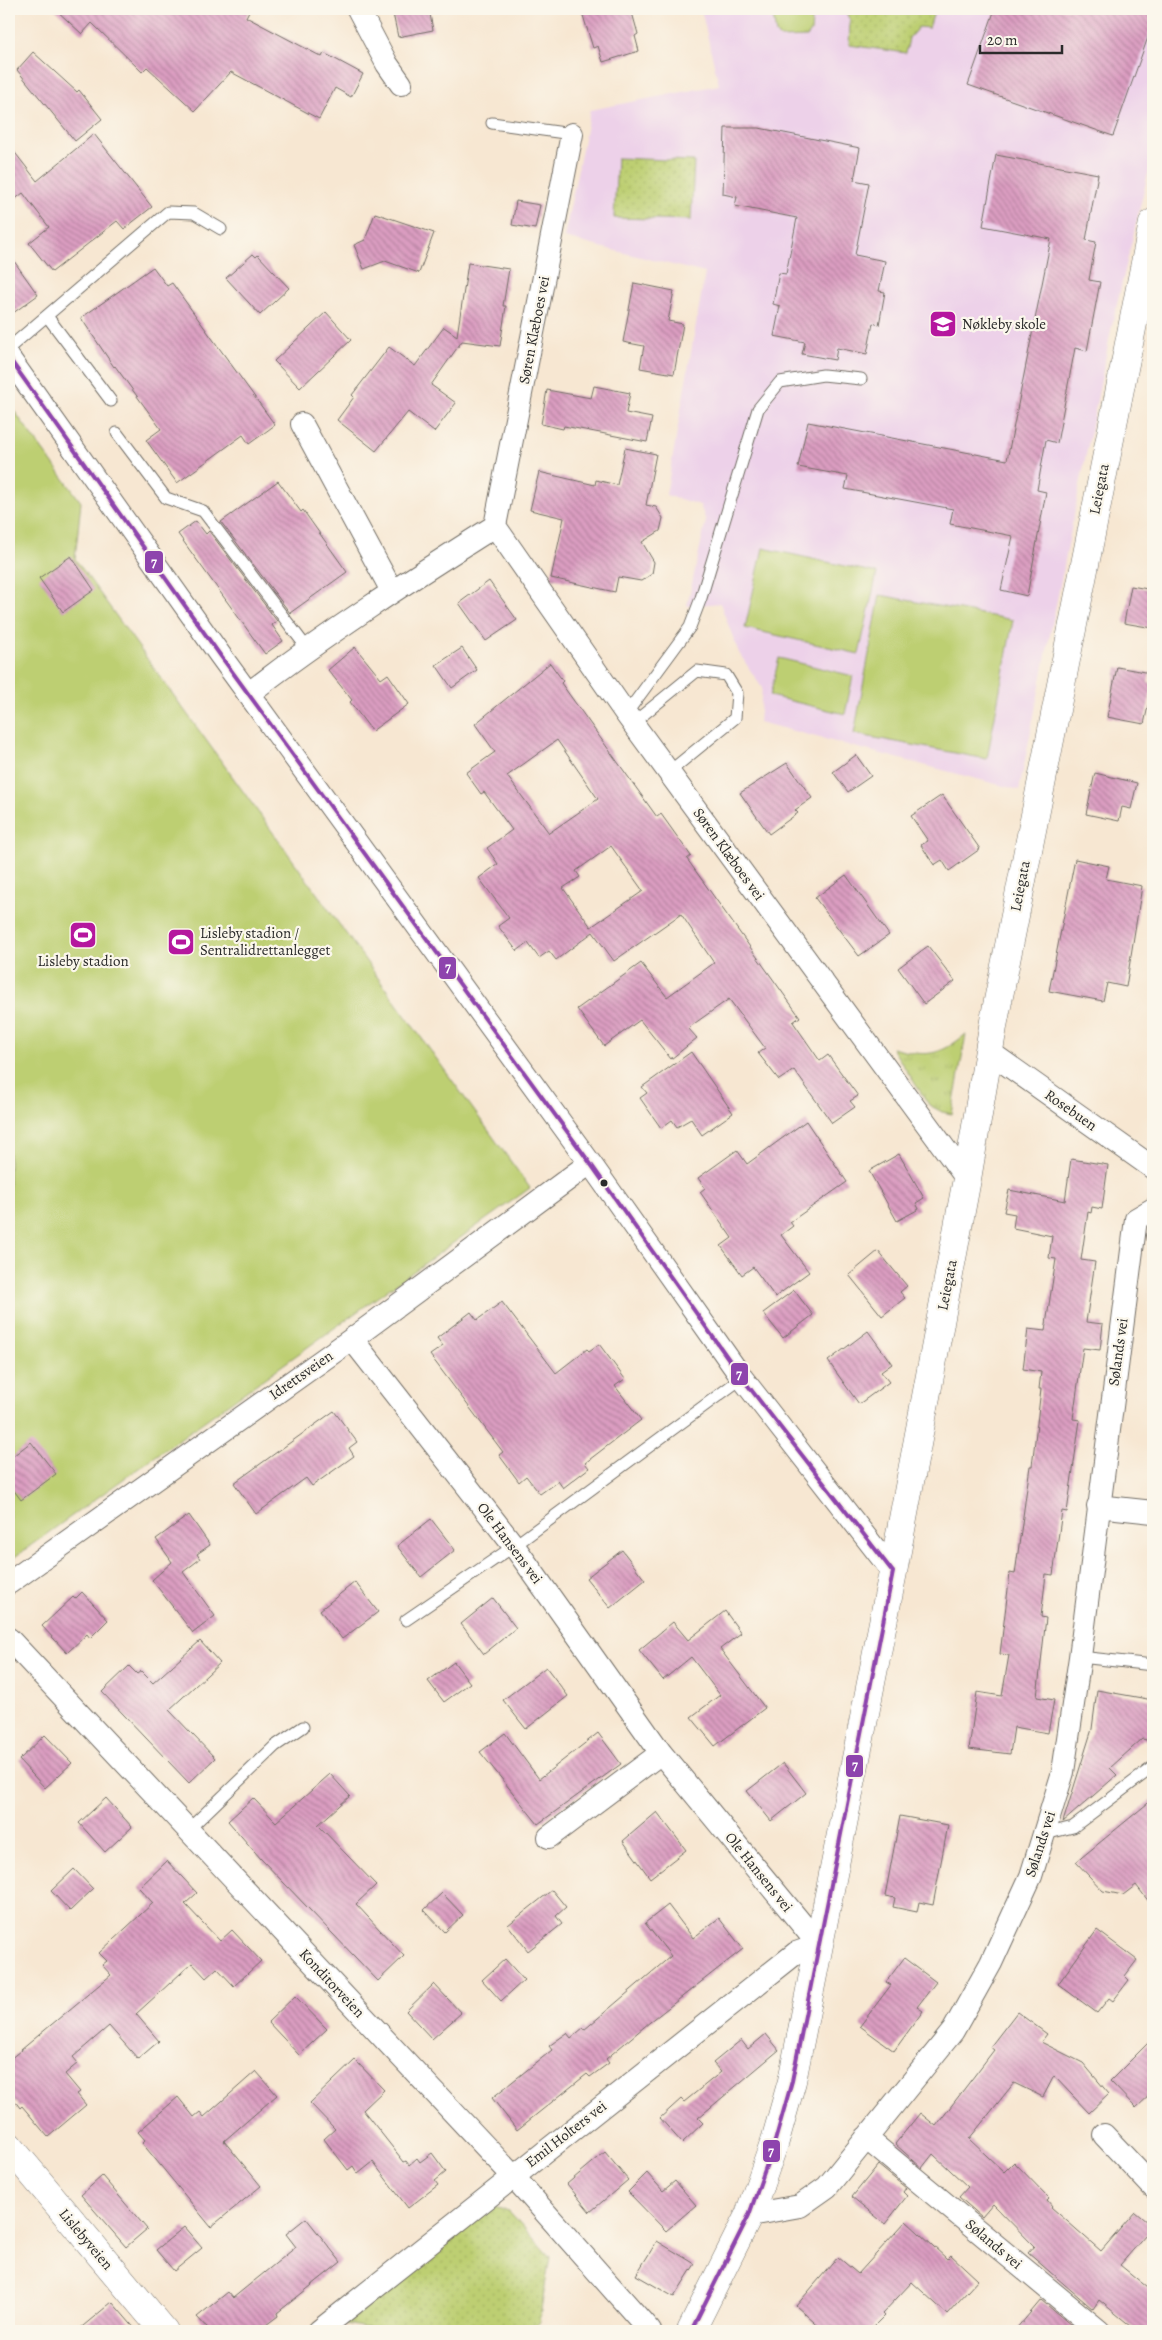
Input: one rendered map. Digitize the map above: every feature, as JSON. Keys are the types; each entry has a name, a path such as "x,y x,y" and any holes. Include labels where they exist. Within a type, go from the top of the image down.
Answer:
{"street":[{"path":"358,9 387,64 400,84"},
{"name":"Søren Klæboes vei","path":"572,134 495,526 669,772 967,1179"},
{"name":"Leiegata","path":"692,2331 749,2215 775,2141 792,2081 893,1572 967,1179 988,1051 1153,223"},
{"path":"9,358 248,694 590,1163 742,1378 893,1572"},
{"path":"302,424 392,591"},
{"path":"248,694 307,648 392,591 495,526"},
{"name":"Rosebuen","path":"988,1051 1153,1168"},
{"name":"Idrettsveien","path":"9,1583 352,1338 590,1163"},
{"name":"Sølands vei","path":"749,2215 800,2206 827,2186 953,2031 991,1963 1031,1876 1063,1772 1080,1657 1136,1219 1153,1209"},
{"name":"Ole Hansens vei","path":"352,1338 514,1546 661,1754 819,1946"},
{"path":"1098,1506 1153,1512"},
{"name":"Konditorveien","path":"9,1639 513,2176 650,2331"},
{"path":"549,1837 661,1754"},
{"name":"Emil Holters vei","path":"319,2331 796,1952 819,1946"},
{"path":"1104,2135 1153,2187"},
{"name":"Sølands vei","path":"866,2138 1099,2331"},
{"name":"Lislebyveien","path":"9,2146 164,2331"}],"lane":[{"path":"492,123 572,134"},
{"path":"9,348 168,212 194,213 221,230"},
{"path":"47,316 111,401"},
{"path":"630,718 690,627 701,598 758,409 780,382 824,375 861,379"},
{"path":"117,433 166,498 202,511 307,648"},
{"path":"630,718 697,671 726,676 737,693 735,718 669,772"},
{"path":"406,1620 514,1546 742,1378"},
{"path":"1080,1657 1153,1665"},
{"path":"188,1830 275,1746 304,1727"},
{"path":"1045,1834 1073,1827 1153,1767"}],"shaded area":[{"path":"701,9 1153,9 1153,152 1112,325 1019,790 759,722 762,688 739,653 720,603 687,606 706,521 700,505 666,495 705,273 564,238 590,110 719,85"}],"green space":[{"path":"772,9 813,9 811,32 807,37 781,38 776,34"},
{"path":"844,9 935,9 929,28 919,27 909,38 906,53 849,45 850,20"},
{"path":"617,158 694,161 691,220 614,218"},
{"name":"Lisleby stadion / Sentralidrettanlegget","path":"9,404 81,502 75,559 530,1188 9,1561"},
{"path":"763,548 877,573 859,654 745,628"},
{"path":"880,595 1013,620 987,759 854,734"},
{"path":"779,658 853,676 845,714 770,696"},
{"path":"966,1034 952,1114 942,1112 929,1105 892,1048 914,1053 931,1053 947,1047"},
{"path":"489,2206 509,2211 550,2257 539,2322 530,2331 380,2331 342,2323"}],"building":[{"path":"55,9 250,9 246,17 322,57 324,53 363,74 351,97 335,88 319,119 231,72 195,111 147,67 142,72 92,23 82,34"},
{"path":"392,9 429,9 433,30 398,37"},
{"path":"581,9 631,9 638,34 635,36 639,51 603,62 598,46 593,48"},
{"path":"995,9 1153,9 1153,23 1113,136 968,85"},
{"path":"33,52 77,92 79,90 102,119 75,141 17,70"},
{"path":"725,128 759,128 860,148 854,180 869,183 855,255 885,261 879,291 885,292 879,325 873,323 867,354 837,348 835,360 802,354 805,342 774,336 780,306 773,304 779,273 786,274 797,218 735,206 737,197 723,194"},
{"path":"94,134 152,207 124,229 117,221 52,272 29,243 49,227 23,193 9,204 9,145 37,181"},
{"path":"996,155 1098,174 1086,240 1096,242 1089,280 1100,282 1087,351 1075,348 1057,443 1046,440 1037,490 1046,492 1027,596 1001,590 1013,536 950,524 953,509 845,489 848,476 798,467 808,422 1007,460 1051,239 983,226"},
{"path":"516,201 540,205 535,229 512,225"},
{"path":"375,213 434,233 419,273 385,261 364,269 354,245 365,240"},
{"path":"9,254 38,295 9,316"},
{"path":"253,254 256,257 258,255 289,288 260,315 226,278"},
{"path":"468,263 509,269 503,306 506,306 500,346 462,341 431,385 456,403 434,432 408,412 376,451 337,420 354,397 352,395 389,347 415,366 444,327 457,336"},
{"path":"153,267 167,286 172,283 275,425 249,444 243,435 177,483 146,440 161,429 114,367 81,318"},
{"path":"634,283 674,291 668,321 683,324 674,374 640,368 644,346 623,342"},
{"path":"326,312 351,340 300,388 274,361"},
{"path":"594,386 630,393 626,413 652,418 647,442 564,426 563,429 541,424 547,390 591,398"},
{"path":"625,448 656,454 646,505 656,507 663,518 660,531 642,542 654,562 652,574 641,581 618,577 615,592 551,578 564,518 530,510 539,472 595,485 596,480 617,485"},
{"path":"278,481 301,512 303,510 347,572 290,613 221,522"},
{"path":"196,521 206,534 209,531 277,621 272,625 283,641 265,654 178,534"},
{"path":"71,556 94,590 63,612 39,578"},
{"path":"489,581 517,620 486,641 459,603"},
{"path":"1131,586 1153,590 1153,628 1124,623"},
{"path":"355,647 381,679 388,674 409,704 372,731 350,702 352,700 328,670"},
{"path":"462,648 477,670 452,688 436,665"},
{"path":"550,663 563,681 561,683 657,817 661,814 691,856 687,859 800,1017 793,1022 820,1061 828,1055 858,1096 850,1101 855,1107 832,1123 794,1070 779,1080 758,1053 765,1048 729,999 688,1028 697,1038 671,1059 640,1020 604,1046 577,1009 641,963 667,997 714,963 681,914 614,961 593,932 556,960 549,951 539,958 528,943 517,951 498,926 509,918 479,878 498,864 487,848 512,830 484,792 481,794 466,773 495,752 475,724","holes":["557,740 598,799 549,833 507,776","611,846 643,891 591,927 563,888 580,877 576,871"]},
{"path":"1117,667 1150,673 1148,683 1153,684 1144,724 1107,717"},
{"path":"856,755 871,776 848,792 833,772"},
{"path":"787,763 812,798 795,810 798,813 769,834 740,793"},
{"path":"1095,773 1137,783 1131,809 1122,807 1119,821 1086,814"},
{"path":"942,795 980,849 949,871 942,860 934,865 921,845 928,841 911,816"},
{"path":"1075,859 1109,866 1106,879 1142,886 1126,987 1107,983 1103,1001 1049,991"},
{"path":"846,875 889,935 859,956 815,898"},
{"path":"928,946 955,981 924,1004 898,968"},
{"path":"691,1052 733,1113 702,1135 691,1119 677,1127 672,1120 661,1128 640,1098 647,1093 642,1087"},
{"path":"806,1121 847,1182 790,1222 793,1226 781,1235 809,1272 775,1297 753,1267 742,1275 721,1246 732,1238 700,1192 705,1188 698,1178 737,1150 747,1164"},
{"path":"899,1154 924,1198 916,1203 919,1209 897,1221 869,1171"},
{"path":"1071,1159 1108,1165 1102,1209 1092,1207 1091,1213 1088,1212 1081,1260 1095,1262 1086,1322 1103,1324 1100,1350 1083,1348 1073,1419 1080,1420 1067,1512 1062,1511 1053,1575 1046,1574 1041,1617 1046,1618 1037,1697 1054,1700 1048,1733 1014,1727 1010,1754 969,1749 977,1692 1002,1696 1009,1655 1000,1654 1010,1573 1015,1574 1030,1466 1032,1466 1041,1389 1039,1389 1041,1372 1023,1369 1028,1329 1045,1331 1056,1259 1049,1258 1052,1236 1013,1228 1015,1214 1004,1212 1009,1190 1065,1201"},
{"path":"878,1251 907,1286 900,1292 905,1298 882,1316 849,1275"},
{"path":"794,1290 813,1315 783,1338 763,1313"},
{"path":"502,1302 556,1373 587,1349 589,1351 599,1344 625,1379 615,1386 641,1420 585,1463 589,1468 563,1488 558,1481 540,1494 526,1476 519,1482 499,1455 503,1452 430,1355 443,1346 437,1338 471,1312 477,1320"},
{"path":"868,1331 892,1364 881,1372 889,1382 859,1404 828,1361"},
{"path":"334,1411 357,1442 349,1448 354,1456 312,1486 306,1478 256,1514 234,1483"},
{"path":"31,1442 56,1474 21,1500 9,1484 9,1459"},
{"path":"189,1515 210,1545 197,1554 200,1559 183,1572 215,1616 193,1633 152,1580 172,1562 156,1539"},
{"path":"431,1519 455,1550 421,1577 397,1546"},
{"path":"622,1550 645,1580 610,1608 586,1578"},
{"path":"355,1582 378,1612 342,1639 320,1610"},
{"path":"82,1592 108,1620 90,1638 87,1634 67,1653 42,1626 73,1597 75,1599"},
{"path":"493,1598 516,1628 484,1654 461,1624"},
{"path":"725,1611 741,1633 720,1649 765,1708 715,1746 691,1717 720,1695 691,1657 663,1680 639,1650 673,1622 688,1640"},
{"path":"200,1641 220,1663 169,1710 215,1758 189,1783 102,1692 129,1666 137,1674 141,1671 153,1683"},
{"path":"454,1662 470,1683 444,1702 428,1681"},
{"path":"546,1667 568,1696 526,1729 503,1700"},
{"path":"1097,1690 1153,1700 1151,1741 1142,1739 1110,1768 1117,1775 1063,1822 1092,1729"},
{"path":"505,1733 539,1779 598,1733 621,1764 538,1824 480,1752"},
{"path":"45,1735 72,1763 45,1788 19,1760"},
{"path":"783,1763 806,1793 771,1821 747,1791"},
{"path":"330,1774 350,1796 318,1825 376,1885 356,1904 404,1956 378,1981 261,1859 228,1821 253,1798 276,1822"},
{"path":"106,1798 132,1827 105,1852 79,1823"},
{"path":"1153,1799 1153,1907 1136,1885 1123,1895 1103,1891 1076,1862"},
{"path":"657,1812 686,1850 650,1878 623,1841"},
{"path":"900,1816 948,1825 933,1905 919,1902 917,1912 893,1907 895,1898 885,1896"},
{"path":"167,1861 197,1893 185,1904 220,1941 232,1930 261,1961 234,1986 217,1968 206,1978 192,1963 136,2014 159,2041 138,2059 109,2026 73,2057 78,2063 65,2074 80,2092 77,2094 86,2105 48,2137 22,2106 20,2108 9,2093 9,2060 111,1975 102,1965 107,1961 99,1953 153,1903 139,1888"},
{"path":"74,1869 93,1889 70,1911 51,1891"},
{"path":"552,1890 566,1907 556,1916 562,1924 528,1951 508,1925"},
{"path":"442,1893 463,1915 445,1932 424,1910"},
{"path":"668,1905 693,1938 719,1918 743,1949 606,2059 609,2063 590,2077 587,2074 517,2130 492,2098 552,2050 549,2046 567,2033 571,2038 583,2028 584,2030 671,1956 645,1923"},
{"path":"1097,1930 1137,1960 1125,1976 1129,1980 1113,2001 1109,1998 1097,2013 1058,1984"},
{"path":"904,1958 936,1982 917,2007 923,2011 894,2051 860,2026 891,1985 886,1982"},
{"path":"505,1959 524,1980 501,2001 482,1980"},
{"path":"434,1984 461,2013 432,2039 406,2011"},
{"path":"295,1996 327,2029 299,2055 268,2022"},
{"path":"1017,2012 1047,2034 1041,2042 1083,2063 1109,2094 1089,2113 1054,2076 1043,2097 1014,2083 969,2139 1004,2172 1014,2162 1049,2198 1047,2200 1051,2207 1101,2251 1135,2212 1153,2227 1120,2265 1153,2292 1153,2331 1137,2331 1099,2300 1093,2309 1028,2253 1034,2246 993,2204 982,2217 959,2197 968,2187 933,2154 922,2168 895,2144 920,2113 936,2126 994,2050 990,2047"},
{"path":"766,2034 779,2050 698,2118 703,2123 682,2143 660,2118 681,2099 684,2102 721,2072 713,2063 741,2040 748,2049"},
{"path":"1153,2038 1153,2092 1136,2108 1110,2081"},
{"path":"355,2060 384,2090 363,2110 404,2162 406,2161 409,2165 417,2158 420,2162 432,2153 446,2172 435,2181 438,2185 408,2208 373,2162 358,2174 353,2166 348,2170 324,2139 335,2129 310,2103"},
{"path":"256,2071 277,2095 224,2141 261,2186 211,2227 142,2143 145,2140 138,2132 178,2097 194,2117 200,2112 204,2117"},
{"path":"605,2152 628,2180 590,2212 567,2184"},
{"path":"878,2165 906,2188 903,2192 907,2196 885,2224 852,2197"},
{"path":"647,2173 663,2191 675,2181 696,2205 666,2231 628,2192"},
{"path":"102,2176 147,2229 126,2247 81,2195"},
{"path":"306,2218 341,2262 277,2313 278,2316 258,2331 210,2331 197,2317 228,2292 233,2298 296,2247 286,2234"},
{"path":"906,2221 947,2259 951,2255 978,2280 947,2314 912,2282 869,2331 824,2331 796,2306 838,2257 858,2274"},
{"path":"184,2227 202,2248 174,2271 156,2250"},
{"path":"657,2241 695,2264 674,2297 636,2275"},
{"path":"1041,2300 1077,2330 1015,2331"},
{"path":"112,2302 137,2331 77,2331"}],"transit line":[{"name":"7","path":"9,358 220,655 590,1163 742,1378 893,1572"},
{"name":"7","path":"691,2331 749,2215 775,2141 792,2081 893,1572"}],"place":[{"name":"Nøkleby skole","path":"943,324"},
{"name":"Lisleby stadion","path":"83,935"},
{"name":"Lisleby stadion / Sentralidrettanlegget","path":"181,942"}]}
